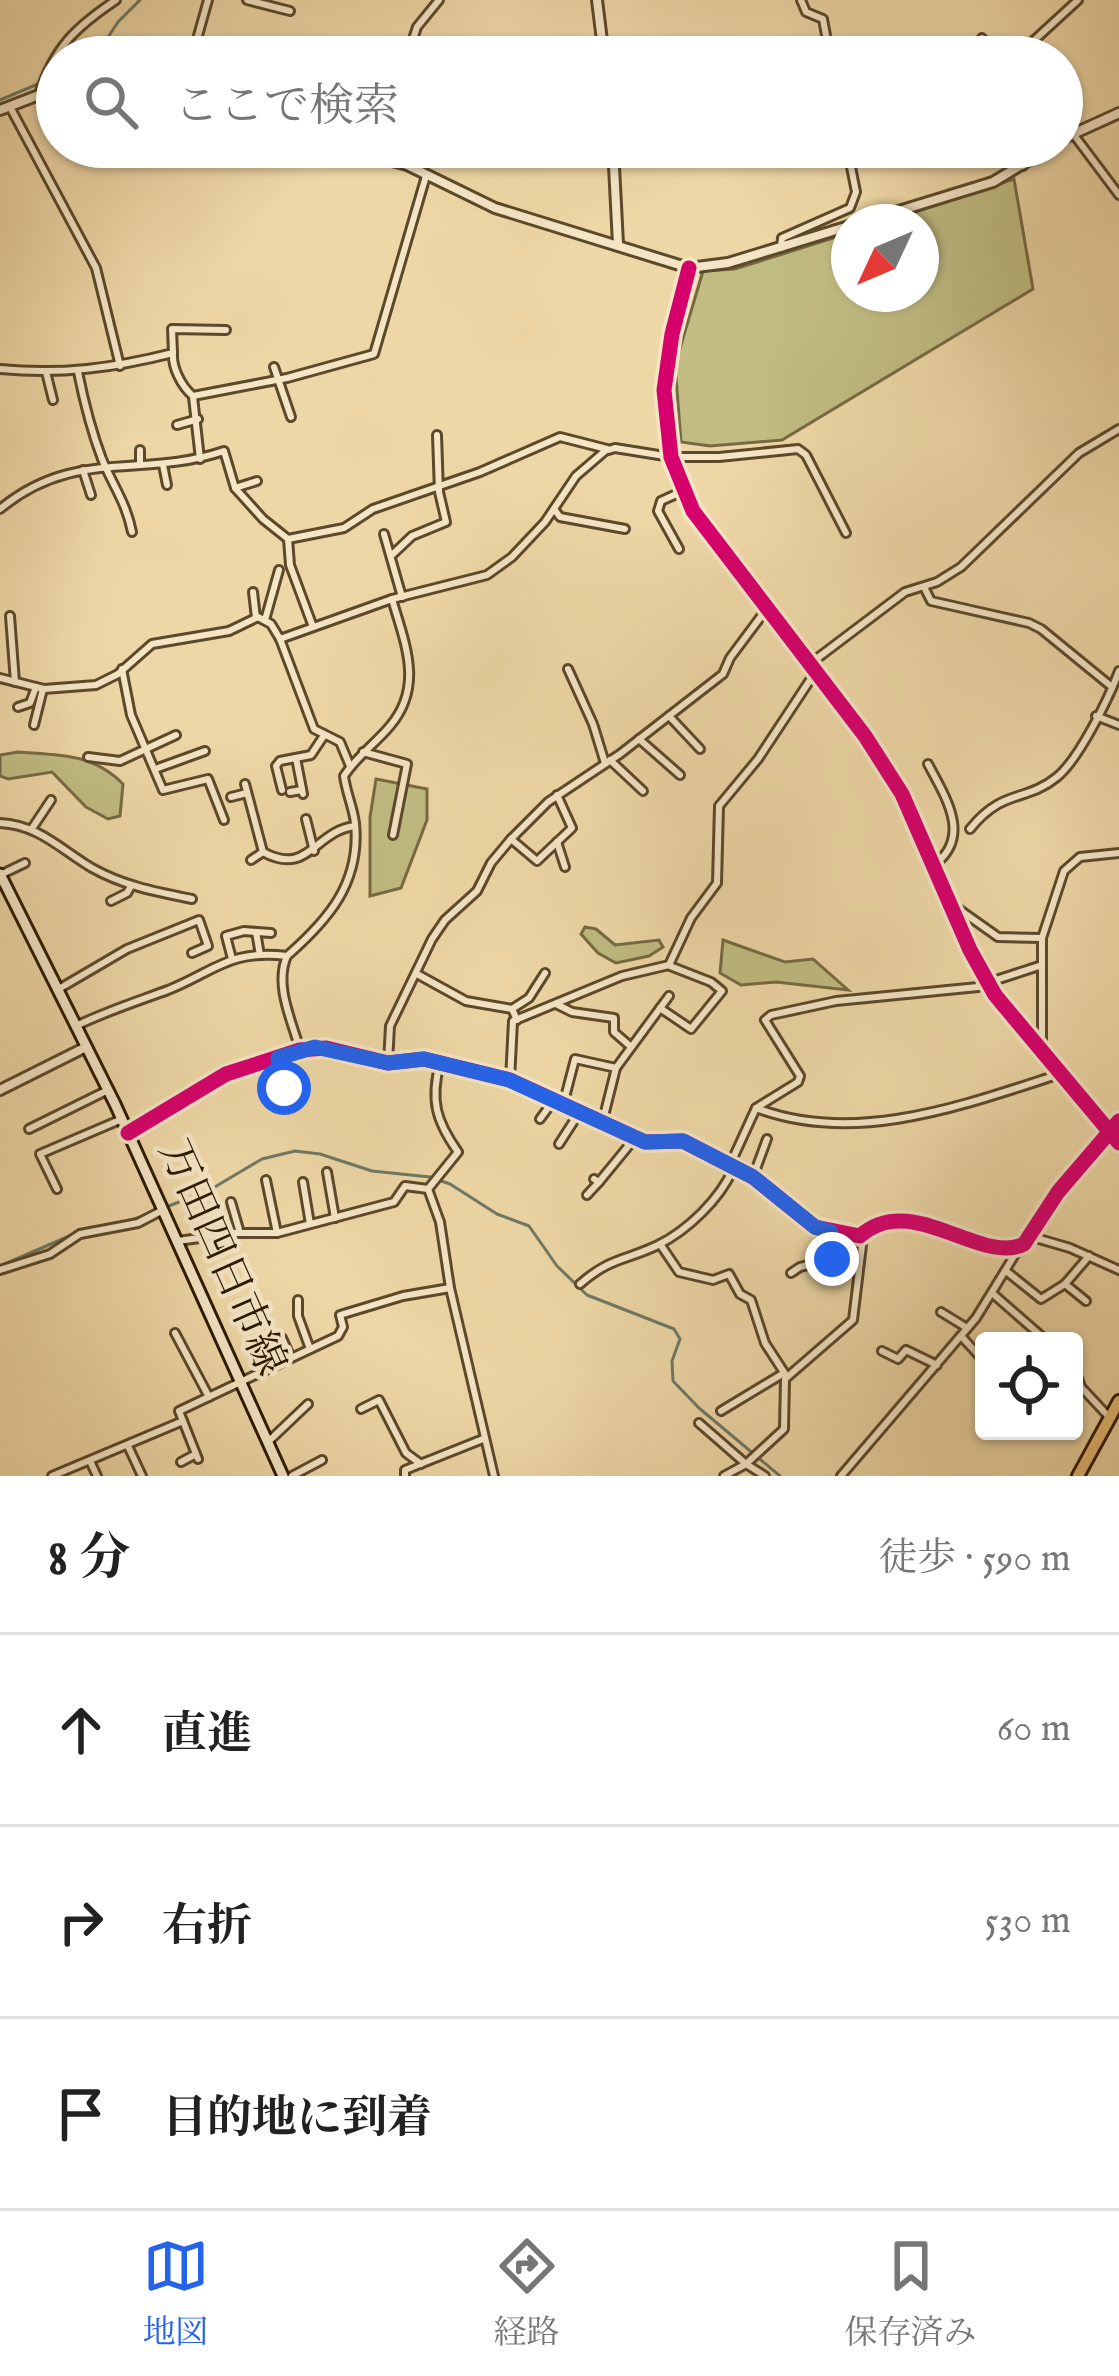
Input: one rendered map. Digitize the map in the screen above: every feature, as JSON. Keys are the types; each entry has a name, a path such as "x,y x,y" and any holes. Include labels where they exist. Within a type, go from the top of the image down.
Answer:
{"highway":[{"path":"1078,1476 1119,1401"}],"main road":[{"name":"万田四日市線","path":"0,875 122,1119 287,1476"}],"street":[{"path":"69,36 116,0"},
{"path":"198,36 208,0"},
{"path":"247,0 290,11"},
{"path":"414,36 439,0"},
{"path":"597,0 601,36"},
{"path":"801,0 806,12 823,19 826,36"},
{"path":"1039,36 1078,0"},
{"path":"36,96 5,109 36,163"},
{"path":"1083,128 1119,113"},
{"path":"1083,147 1119,195"},
{"path":"39,168 96,268 120,366"},
{"path":"412,168 496,208 689,268 728,263 831,232"},
{"path":"614,168 619,244"},
{"path":"781,248 782,238 850,208 856,192 851,168"},
{"path":"922,204 993,182 1020,168"},
{"path":"193,396 278,379 378,350 426,176"},
{"path":"689,268 664,390 671,457 683,491 714,542 814,667 902,794 994,995 1119,1143"},
{"path":"200,459 198,419 193,396 176,372 172,328 226,330"},
{"path":"0,369 78,372 173,352"},
{"path":"274,368 291,417"},
{"path":"46,372 53,400"},
{"path":"78,372 88,422 104,465 127,504 132,532"},
{"path":"177,425 198,419"},
{"path":"669,965 691,918 717,883 718,806 758,759 814,667 884,606 961,567 1079,453 1119,429"},
{"path":"393,554 412,536 446,522 436,435"},
{"path":"288,539 344,528 373,509 560,437 671,457 798,449 806,455 846,533"},
{"path":"280,639 392,599 488,575 554,509 586,464 610,449"},
{"path":"140,451 140,465"},
{"path":"0,508 33,485 83,470 104,465 164,465 224,451 235,488 288,539 290,566 313,627"},
{"path":"164,465 167,484"},
{"path":"83,470 91,495"},
{"path":"235,488 257,482"},
{"path":"679,549 658,511 661,501 683,491"},
{"path":"554,509 560,517 626,529"},
{"path":"384,534 402,597"},
{"path":"0,678 39,688 96,685 152,644 229,631 260,619 279,570"},
{"path":"924,587 931,601 1029,622 1112,687"},
{"path":"253,592 260,619 280,639 314,729 340,742 350,766"},
{"path":"300,1050 281,976 287,956 334,910 354,859 355,826 344,776 391,725 411,685 410,662 392,599"},
{"path":"388,1063 390,1026 445,920 478,890 491,863 511,839 557,795 723,674 768,607"},
{"path":"10,616 15,682"},
{"path":"122,669 131,715 163,790 208,779 224,820"},
{"path":"568,669 608,762 644,791"},
{"path":"970,829 997,802 1057,777 1069,764 1119,671"},
{"path":"18,707 30,703 39,688"},
{"path":"34,725 39,688"},
{"path":"669,716 700,749"},
{"path":"1096,716 1119,725"},
{"path":"88,757 120,761 176,735"},
{"path":"296,758 303,792 286,791 276,766 280,760 311,754 323,737"},
{"path":"639,739 680,775"},
{"path":"157,768 205,751"},
{"path":"363,752 407,764 393,835"},
{"path":"928,764 955,831 950,851 934,865"},
{"path":"231,797 246,789 263,852"},
{"path":"511,839 537,861 557,842 572,825 557,795"},
{"path":"32,827 51,800"},
{"path":"306,819 314,850"},
{"path":"0,823 32,827 93,868 131,886 192,899"},
{"path":"263,852 285,862 314,850 338,828 355,826"},
{"path":"557,842 565,868"},
{"path":"251,860 263,852"},
{"path":"1042,1053 1042,938 1070,863 1080,857 1119,853"},
{"path":"0,875 25,863"},
{"path":"111,901 131,886"},
{"path":"950,903 998,937 1042,938"},
{"path":"57,990 127,949 199,920 208,946 192,952"},
{"path":"256,932 260,955"},
{"path":"232,959 226,936 271,933"},
{"path":"75,1027 188,982 213,965 260,955 287,956"},
{"path":"509,1080 513,1022 622,976 669,965 722,991 691,1029 660,1007"},
{"path":"996,980 1040,966"},
{"path":"417,974 466,1001 512,1009 529,998 545,973"},
{"path":"580,1285 603,1264 661,1244 715,1200 756,1108 798,1082 800,1076 765,1020 771,1015 836,1001 978,987"},
{"path":"602,1124 616,1068 670,996"},
{"path":"556,1004 572,1012 614,1018 614,1032 630,1046"},
{"path":"512,1009 517,1020"},
{"path":"0,1090 86,1047"},
{"path":"128,1132 226,1074 300,1050 326,1048 388,1063 424,1059 509,1080 645,1142 683,1141 753,1177 815,1227 850,1237 889,1220 954,1232 990,1246 1020,1247"},
{"path":"278,1058 284,1088"},
{"path":"563,1105 575,1059 616,1068"},
{"path":"428,1189 458,1152 436,1115 434,1086 440,1063"},
{"path":"756,1108 819,1125 864,1122 958,1107 1060,1074"},
{"path":"28,1129 108,1090"},
{"path":"540,1119 554,1100"},
{"path":"559,1144 579,1112"},
{"path":"57,1189 40,1154 122,1119"},
{"path":"841,1476 961,1336 1058,1192 1119,1121"},
{"path":"587,1195 635,1138"},
{"path":"753,1177 767,1139"},
{"path":"327,1172 334,1218"},
{"path":"266,1180 277,1233"},
{"path":"303,1182 310,1224"},
{"path":"178,1241 240,1232 277,1233 394,1202 405,1186 428,1189"},
{"path":"428,1189 440,1222 450,1288 494,1476"},
{"path":"231,1202 240,1232"},
{"path":"0,1270 50,1254 80,1234 138,1223 163,1210"},
{"path":"791,1273 832,1259 831,1232"},
{"path":"721,1411 785,1375 848,1328 863,1233"},
{"path":"1029,1236 1119,1270"},
{"path":"661,1244 679,1272 713,1280 729,1274 740,1294 751,1300 765,1343 785,1375 784,1429 746,1464 724,1476"},
{"path":"1005,1270 1041,1300 1065,1284 1089,1256"},
{"path":"1065,1284 1086,1301"},
{"path":"181,1462 197,1457 179,1411 338,1336 343,1327 340,1316 403,1296 450,1288"},
{"path":"992,1293 1037,1332"},
{"path":"298,1300 298,1316 310,1349"},
{"path":"940,1312 967,1328"},
{"path":"175,1333 209,1397"},
{"path":"961,1336 975,1351"},
{"path":"282,1338 291,1358"},
{"path":"882,1351 898,1358 906,1350 937,1365"},
{"path":"1083,1389 1109,1417"},
{"path":"361,1408 380,1400 406,1453 421,1464"},
{"path":"269,1441 308,1404"},
{"path":"52,1476 182,1420"},
{"path":"699,1423 765,1476"},
{"path":"405,1476 405,1471 483,1439"},
{"path":"128,1446 142,1476"},
{"path":"287,1476 322,1460"},
{"path":"90,1461 98,1476"}],"shaded area":[{"path":"1014,179 1033,289 782,440 710,446 681,442 675,365 703,271 735,269 831,239 831,312 939,312 939,204"},
{"path":"0,755 74,757 100,766 123,784 120,816 108,819 86,807 52,772 8,779 0,776"},
{"path":"376,779 427,789 427,820 401,888 370,896 370,817"},
{"path":"585,927 596,929 615,945 659,940 663,947 649,956 616,963 598,953 581,934"},
{"path":"723,940 785,962 813,959 848,990 776,982 741,985 720,973"}],"waterway":[{"path":"109,36 140,0"},
{"path":"0,100 36,85"},
{"path":"124,1223 208,1191 262,1159 295,1151 450,1184 497,1214 529,1226 557,1266 587,1295 674,1329 680,1339 672,1361 673,1381 780,1476"},
{"path":"0,1266 74,1234"}],"cycle path":[{"path":"689,268 664,390 671,457 693,511 865,736 902,794 970,950 995,995 1119,1143"},
{"path":"128,1133 226,1074 300,1050 326,1048 388,1063 424,1059 510,1080 645,1142 683,1141 753,1177 815,1227 860,1236 880,1224 901,1221 1007,1248 1024,1244 1058,1192 1119,1121"}],"route":[{"path":"284,1088 278,1058 315,1047 388,1063 424,1059 509,1080 622,1134 645,1142 683,1141 753,1177 815,1227 831,1232 832,1259"}]}
